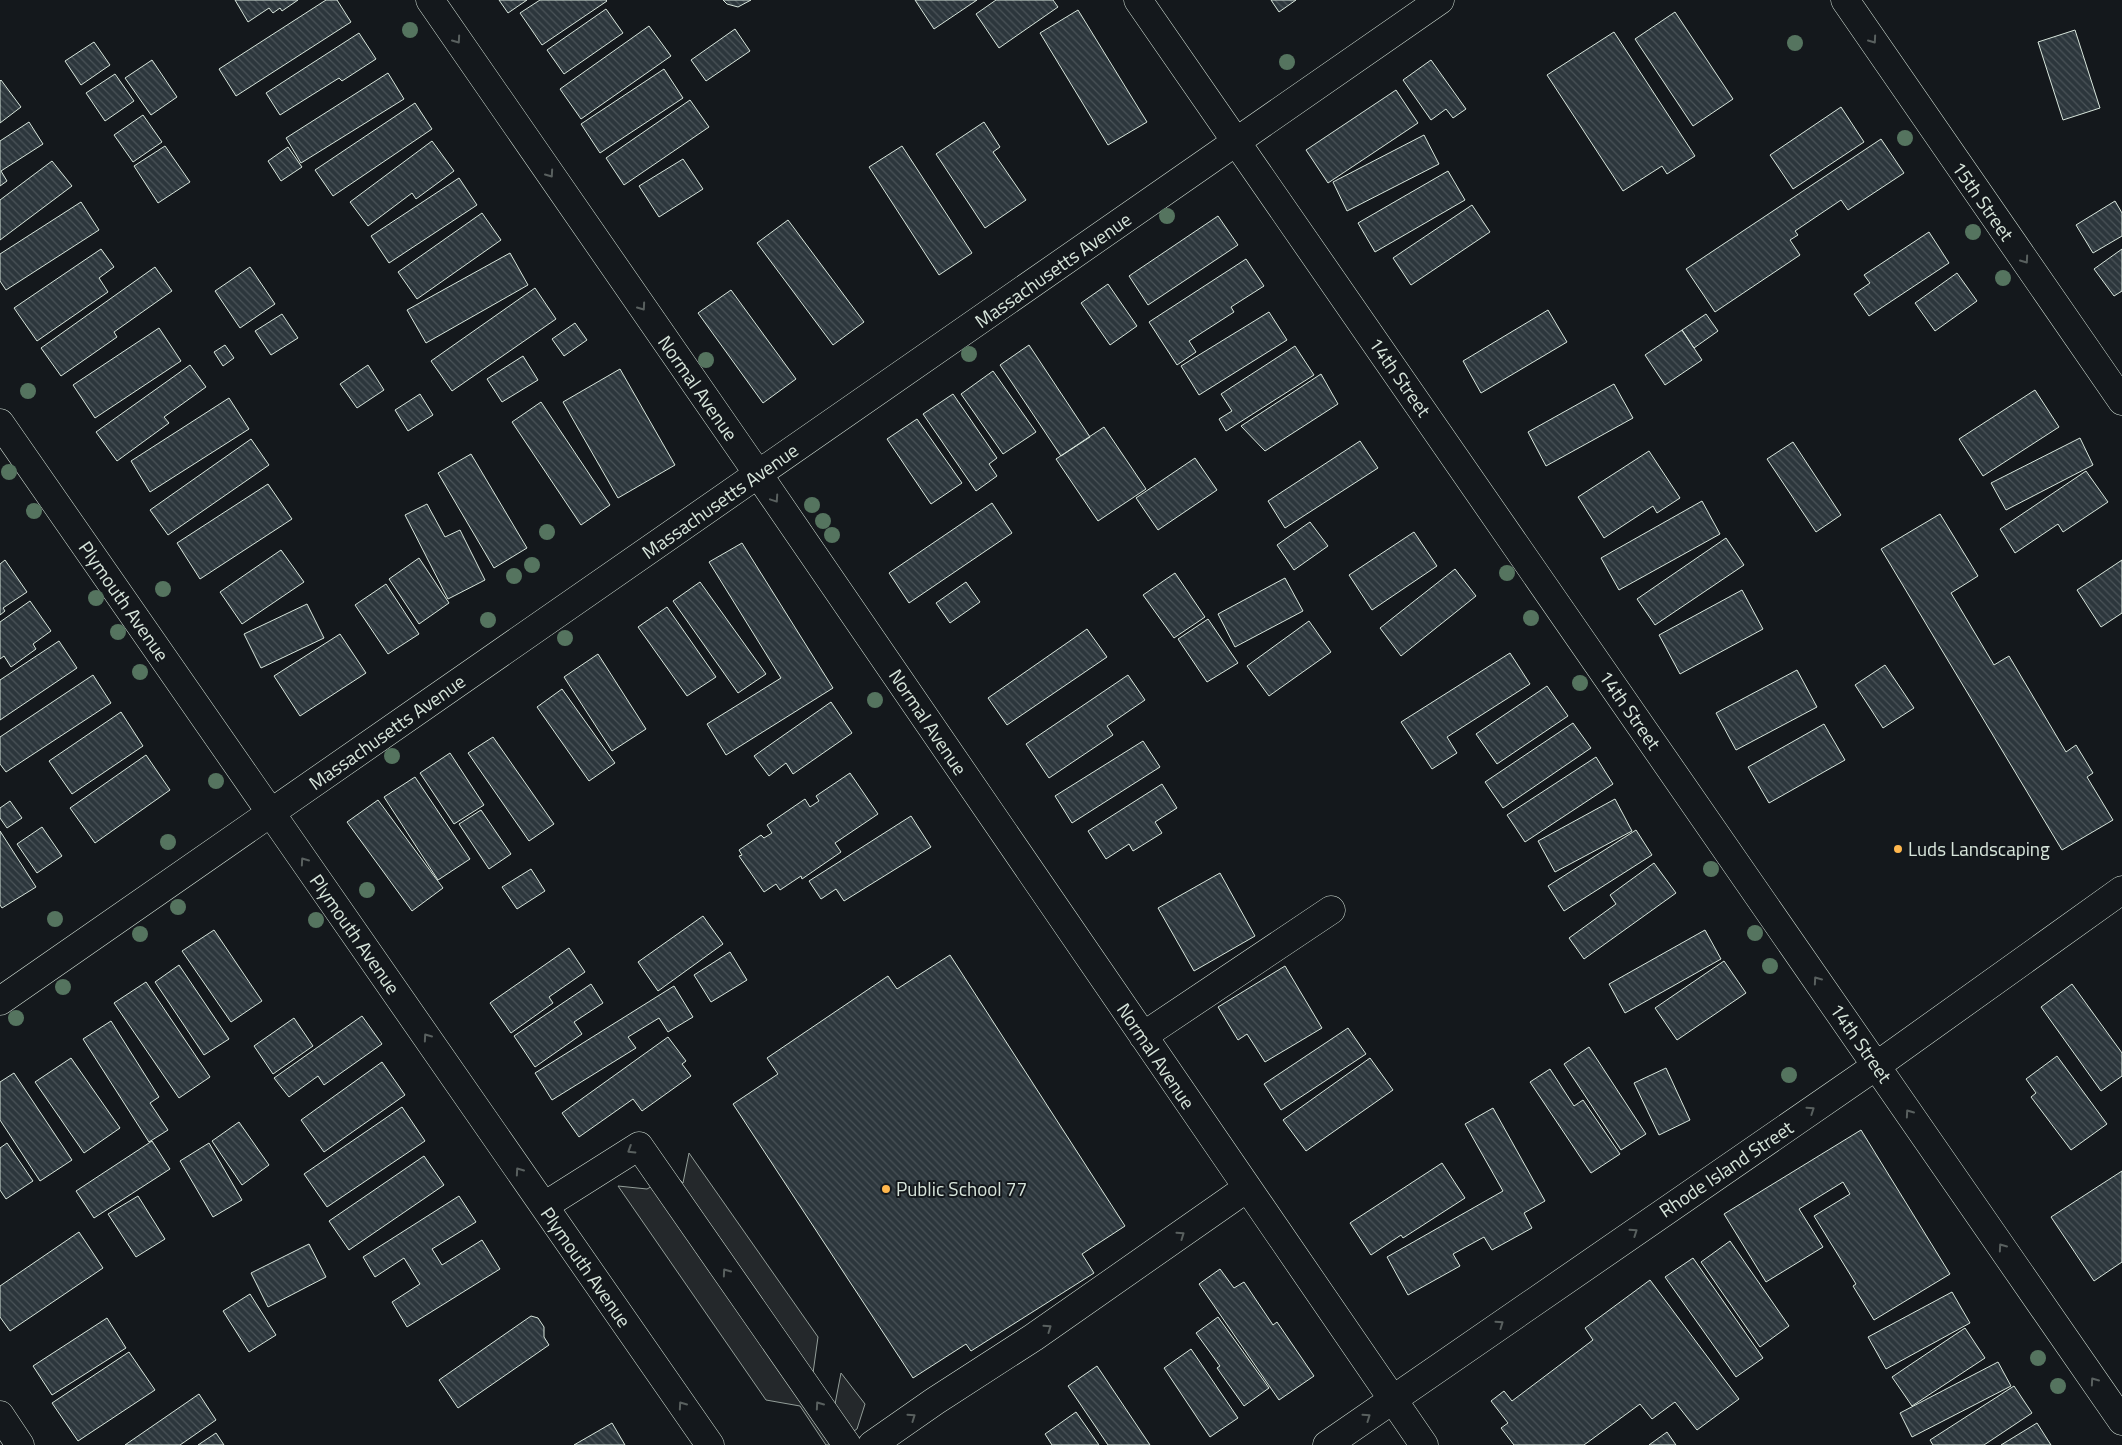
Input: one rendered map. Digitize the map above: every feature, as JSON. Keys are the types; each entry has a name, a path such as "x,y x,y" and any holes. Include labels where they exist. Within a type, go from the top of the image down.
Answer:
{"street":[{"name":"Normal Avenue","path":"430,0 758,474 1424,1445"},
{"name":"14th Street","path":"1138,0 2122,1421"},
{"name":"Massachusetts Avenue","path":"0,1001 1440,0"},
{"name":"15th Street","path":"1845,0 2122,401"},
{"name":"Plymouth Avenue","path":"0,423 710,1445"},
{"name":"Rhode Island Street","path":"1327,1445 1876,1066 2122,890"},
{"path":"1143,1036 1331,910"},
{"path":"544,1206 638,1146 847,1445"},
{"path":"872,1445 935,1401 1034,1337 1247,1188"},
{"path":"0,1415 20,1445"}],"shaded area":[{"path":"689,1153 818,1337 813,1373 835,1404 841,1373 865,1404 857,1429 833,1445 826,1445 800,1406 766,1400 618,1186 647,1189 674,1174 683,1183"}],"building":[{"path":"235,0 298,0 282,11 280,8 273,13 269,8 248,22"},
{"path":"326,0 337,0 351,22 236,96 219,69"},
{"path":"499,0 527,0 508,13"},
{"path":"540,0 607,1 542,45 520,13"},
{"path":"723,0 751,0 738,7 727,4"},
{"path":"915,0 977,0 934,29"},
{"path":"996,0 1053,0 1058,7 999,48 976,14"},
{"path":"1271,0 1296,0 1279,12"},
{"path":"606,9 623,33 564,74 547,50"},
{"path":"1078,10 1147,122 1108,145 1040,33"},
{"path":"1675,12 1733,99 1693,126 1635,39"},
{"path":"649,26 671,56 581,119 560,89"},
{"path":"735,29 750,51 706,81 691,60"},
{"path":"2075,30 2100,108 2063,120 2038,42"},
{"path":"1614,32 1695,156 1667,174 1662,166 1623,191 1547,75"},
{"path":"359,33 376,59 342,81 339,78 280,115 266,93"},
{"path":"94,42 110,65 81,85 65,61"},
{"path":"152,60 177,97 151,115 125,78"},
{"path":"1431,60 1466,109 1453,118 1446,109 1431,120 1403,80"},
{"path":"664,69 683,98 600,153 581,124"},
{"path":"388,73 404,99 301,163 286,138"},
{"path":"115,74 134,101 105,121 86,93"},
{"path":"0,81 21,107 0,123"},
{"path":"1396,90 1418,123 1328,183 1306,150"},
{"path":"690,100 709,127 624,185 606,158"},
{"path":"415,103 432,129 333,196 315,170"},
{"path":"1841,107 1864,142 1793,189 1770,155"},
{"path":"143,115 162,142 133,162 114,135"},
{"path":"29,122 43,144 1,171 7,181 0,186 0,141"},
{"path":"984,122 1000,147 993,152 1026,200 985,228 936,154"},
{"path":"1424,135 1439,164 1347,211 1333,182"},
{"path":"1881,139 1904,173 1848,210 1841,200 1795,231 1798,235 1790,240 1800,255 1715,312 1686,269"},
{"path":"432,141 454,171 416,199 412,193 368,226 350,202"},
{"path":"165,146 190,182 158,203 134,166"},
{"path":"902,146 972,253 939,275 869,167"},
{"path":"288,147 302,167 281,181 268,161"},
{"path":"683,159 703,189 659,217 639,186"},
{"path":"52,161 72,186 0,240 0,200"},
{"path":"1448,171 1465,200 1375,252 1358,223"},
{"path":"459,178 477,205 389,263 371,236"},
{"path":"2115,201 2122,213 2122,236 2093,253 2076,225"},
{"path":"81,202 99,230 6,290 0,281 0,254"},
{"path":"1472,205 1490,232 1411,285 1393,258"},
{"path":"482,213 501,240 417,299 398,272"},
{"path":"1218,216 1238,245 1148,305 1129,276"},
{"path":"788,220 864,322 833,345 757,243"},
{"path":"1929,232 1949,263 1869,316 1854,294 1870,283 1864,275"},
{"path":"101,249 114,267 99,278 108,292 37,341 14,308"},
{"path":"2122,249 2122,291 2114,296 2094,269"},
{"path":"510,253 528,285 426,343 407,310"},
{"path":"1246,259 1264,286 1231,307 1234,312 1189,341 1196,352 1177,365 1149,322"},
{"path":"155,267 172,291 114,332 117,337 61,376 41,348"},
{"path":"250,267 275,304 240,328 215,291"},
{"path":"1957,273 1977,301 1935,331 1915,303"},
{"path":"1108,284 1137,326 1110,345 1081,303"},
{"path":"535,288 556,319 452,391 431,361"},
{"path":"731,290 796,379 763,403 698,313"},
{"path":"1548,310 1567,342 1481,393 1463,361"},
{"path":"1269,312 1287,340 1199,395 1181,366"},
{"path":"282,314 298,338 271,355 255,331"},
{"path":"1706,314 1718,331 1694,348 1682,330"},
{"path":"575,323 587,340 564,356 552,339"},
{"path":"159,328 181,361 95,418 73,385"},
{"path":"1682,330 1702,360 1665,385 1645,355"},
{"path":"225,345 234,358 223,366 214,352"},
{"path":"1029,345 1090,437 1061,456 1000,365"},
{"path":"1295,346 1314,375 1226,431 1219,419 1232,411 1221,394"},
{"path":"523,356 538,380 502,402 487,379"},
{"path":"190,365 206,387 164,417 169,423 117,461 96,432"},
{"path":"368,365 384,390 357,408 340,384"},
{"path":"620,369 675,465 618,498 563,402"},
{"path":"993,371 1036,432 1003,454 961,394"},
{"path":"1321,374 1338,404 1265,451 1241,426"},
{"path":"1614,384 1633,418 1546,466 1528,432"},
{"path":"2035,390 2059,427 1983,476 1959,439"},
{"path":"420,394 433,415 408,431 395,410"},
{"path":"953,394 997,458 989,464 997,476 976,491 923,414"},
{"path":"229,398 249,429 150,492 131,461"},
{"path":"541,402 610,505 581,525 512,422"},
{"path":"917,419 962,483 931,504 887,439"},
{"path":"1104,427 1146,489 1098,521 1056,459"},
{"path":"2080,438 2093,465 2006,510 1991,483"},
{"path":"251,439 269,465 168,535 150,510"},
{"path":"1360,441 1378,468 1285,528 1268,501"},
{"path":"1793,442 1841,515 1816,532 1767,459"},
{"path":"1649,451 1680,498 1657,513 1653,506 1604,538 1578,497"},
{"path":"471,454 527,548 494,568 438,473"},
{"path":"1195,458 1217,490 1158,530 1136,498"},
{"path":"2086,471 2108,502 2063,532 2058,524 2015,553 2000,529"},
{"path":"268,484 292,519 200,579 177,543"},
{"path":"1702,501 1720,534 1619,590 1601,558"},
{"path":"992,503 1012,533 909,603 889,573"},
{"path":"427,504 445,537 460,530 485,580 448,599 405,515"},
{"path":"1940,514 1978,576 1951,593 1994,665 2009,656 2066,752 2076,745 2093,773 2087,777 2113,820 2062,850 1881,549"},
{"path":"1310,522 1328,546 1294,570 1277,545"},
{"path":"1414,532 1437,566 1372,610 1349,575"},
{"path":"1726,538 1744,565 1655,625 1637,599"},
{"path":"742,543 833,688 726,755 707,724 781,678 709,562"},
{"path":"281,550 304,582 242,624 220,592"},
{"path":"419,558 449,603 419,624 389,579"},
{"path":"5,560 27,592 3,608 5,611 0,615 0,564"},
{"path":"2122,560 2122,613 2101,627 2077,590"},
{"path":"1455,569 1476,596 1401,656 1380,628"},
{"path":"1175,573 1205,617 1174,638 1143,595"},
{"path":"1285,578 1303,611 1235,647 1218,614"},
{"path":"700,582 766,674 738,693 673,601"},
{"path":"966,582 980,602 950,623 936,603"},
{"path":"386,584 419,634 388,654 355,605"},
{"path":"1742,590 1763,629 1680,674 1659,635"},
{"path":"30,601 51,631 33,644 36,649 11,667 4,656 0,659 0,622"},
{"path":"307,604 324,638 261,668 244,634"},
{"path":"667,607 716,677 687,696 638,627"},
{"path":"1208,619 1238,663 1207,682 1178,639"},
{"path":"1309,621 1331,652 1269,696 1247,666"},
{"path":"1087,629 1107,657 1007,725 988,698"},
{"path":"340,634 366,673 300,716 274,676"},
{"path":"59,641 77,668 0,720 0,680"},
{"path":"1510,653 1530,684 1447,737 1457,753 1432,769 1401,722"},
{"path":"598,654 646,729 612,751 564,677"},
{"path":"1885,665 1914,708 1883,728 1855,685"},
{"path":"1797,670 1817,707 1736,750 1716,713"},
{"path":"93,675 111,703 6,772 0,764 0,737"},
{"path":"1128,675 1145,700 1107,726 1113,735 1049,778 1026,744"},
{"path":"1547,686 1568,716 1497,764 1476,734"},
{"path":"562,689 615,763 589,781 537,707"},
{"path":"831,702 852,733 793,774 786,763 769,776 754,756"},
{"path":"121,712 143,746 72,794 49,761"},
{"path":"1573,723 1591,748 1503,808 1485,782"},
{"path":"1824,724 1845,760 1769,803 1748,767"},
{"path":"493,737 554,824 529,841 468,753"},
{"path":"1143,741 1160,767 1072,823 1055,796"},
{"path":"450,753 484,805 454,824 420,773"},
{"path":"146,755 170,790 95,843 70,808"},
{"path":"1596,757 1613,784 1525,842 1507,815"},
{"path":"850,773 878,814 835,843 841,852 802,879 801,876 780,890 776,884 764,892 739,856 742,855 739,850 761,835 764,838 772,833 767,825 805,799 810,807 819,801 816,796"},
{"path":"415,777 470,859 438,880 384,797"},
{"path":"1162,784 1177,808 1155,822 1162,833 1133,851 1129,844 1106,859 1088,831"},
{"path":"1615,799 1632,831 1555,872 1538,841"},
{"path":"378,800 443,888 412,911 347,822"},
{"path":"10,801 22,818 7,828 0,818 0,808"},
{"path":"481,810 511,854 489,869 459,824"},
{"path":"911,816 931,847 844,901 836,889 821,899 809,881"},
{"path":"42,827 62,856 37,873 17,844"},
{"path":"1636,830 1652,855 1564,911 1548,886"},
{"path":"0,831 36,887 2,908 0,905"},
{"path":"1654,863 1676,893 1584,959 1569,938 1616,904 1610,895"},
{"path":"531,869 545,891 517,909 502,887"},
{"path":"1220,873 1255,936 1194,971 1158,908"},
{"path":"703,916 723,944 658,991 638,962"},
{"path":"214,930 262,1001 231,1022 182,951"},
{"path":"1705,930 1721,959 1625,1013 1609,984"},
{"path":"569,948 585,972 549,997 553,1003 511,1033 490,1003"},
{"path":"730,952 747,980 711,1002 694,975"},
{"path":"950,955 1125,1226 1082,1254 1094,1273 971,1351 966,1344 913,1378 733,1104 778,1074 767,1058 888,976 897,989"},
{"path":"1724,961 1746,993 1677,1040 1655,1008"},
{"path":"179,965 229,1039 204,1055 155,982"},
{"path":"1285,966 1322,1028 1265,1062 1247,1034 1238,1040 1218,1007"},
{"path":"146,982 210,1077 179,1098 114,1003"},
{"path":"591,984 603,1003 574,1022 582,1034 535,1067 514,1036"},
{"path":"2072,984 2122,1053 2122,1076 2101,1091 2041,1007"},
{"path":"674,986 693,1017 668,1032 659,1018 628,1037 636,1048 552,1100 535,1073"},
{"path":"362,1016 382,1044 324,1085 318,1076 289,1097 274,1078"},
{"path":"294,1018 313,1046 273,1074 254,1046"},
{"path":"111,1021 159,1097 150,1103 168,1130 149,1142 83,1039"},
{"path":"1348,1028 1366,1054 1281,1110 1264,1084"},
{"path":"668,1037 686,1061 682,1064 691,1076 642,1111 633,1099 579,1137 562,1113"},
{"path":"1589,1047 1646,1134 1621,1150 1564,1064"},
{"path":"2057,1056 2107,1124 2071,1150 2031,1097 2036,1093 2026,1079"},
{"path":"71,1058 120,1128 84,1153 35,1082"},
{"path":"1370,1058 1393,1090 1306,1151 1283,1120"},
{"path":"382,1062 405,1095 324,1152 301,1120"},
{"path":"1666,1068 1690,1120 1659,1135 1634,1083"},
{"path":"1550,1069 1574,1106 1583,1100 1620,1154 1591,1173 1530,1082"},
{"path":"14,1073 72,1160 40,1181 0,1120 0,1082"},
{"path":"402,1107 425,1141 327,1207 304,1174"},
{"path":"1493,1108 1545,1201 1524,1213 1532,1228 1492,1250 1484,1237 1453,1254 1460,1266 1408,1295 1387,1257 1503,1191 1465,1124"},
{"path":"239,1122 269,1165 242,1185 212,1141"},
{"path":"1861,1130 1950,1274 1874,1320 1853,1286 1856,1284 1814,1216 1850,1194 1843,1182 1799,1209 1823,1247 1766,1282 1724,1214"},
{"path":"152,1141 170,1169 94,1218 76,1191"},
{"path":"7,1143 33,1181 6,1199 0,1190 0,1148"},
{"path":"209,1143 242,1200 213,1217 180,1161"},
{"path":"424,1156 444,1185 349,1250 329,1221"},
{"path":"1442,1163 1465,1198 1403,1238 1401,1235 1371,1255 1350,1223"},
{"path":"2122,1171 2122,1262 2094,1281 2051,1217"},
{"path":"138,1196 165,1239 136,1257 108,1214"},
{"path":"459,1196 476,1222 432,1249 442,1265 482,1240 500,1269 407,1327 392,1302 420,1284 404,1258 375,1277 363,1257"},
{"path":"79,1232 103,1268 10,1331 0,1317 0,1286"},
{"path":"1730,1241 1789,1326 1760,1347 1701,1262"},
{"path":"309,1244 326,1277 268,1307 251,1273"},
{"path":"1693,1258 1763,1358 1736,1377 1665,1277"},
{"path":"1220,1269 1234,1288 1244,1282 1273,1325 1277,1322 1314,1376 1279,1400 1199,1284"},
{"path":"1650,1280 1739,1399 1697,1430 1675,1402 1652,1419 1640,1404 1584,1445 1514,1445 1501,1428 1508,1423 1491,1401 1504,1391 1512,1401 1593,1340 1585,1328"},
{"path":"1952,1292 1970,1323 1886,1369 1868,1337"},
{"path":"250,1294 276,1335 249,1352 223,1311"},
{"path":"531,1316 538,1318 544,1327 544,1337 549,1345 458,1408 439,1380"},
{"path":"1218,1317 1269,1388 1244,1406 1217,1368 1220,1366 1196,1333"},
{"path":"107,1318 126,1348 52,1395 33,1366"},
{"path":"1965,1328 1985,1358 1912,1406 1892,1377"},
{"path":"1191,1349 1238,1418 1210,1437 1164,1368"},
{"path":"129,1352 155,1390 78,1441 52,1403"},
{"path":"1998,1362 2011,1386 1912,1437 1900,1413"},
{"path":"1097,1366 1150,1445 1108,1445 1068,1386"},
{"path":"2014,1386 2032,1413 1984,1445 1933,1445 1930,1440"},
{"path":"199,1394 216,1420 180,1445 125,1445"},
{"path":"1076,1412 1099,1445 1052,1445 1045,1434"},
{"path":"612,1423 625,1445 574,1445"},
{"path":"2037,1423 2051,1445 2001,1445"},
{"path":"1667,1432 1676,1445 1649,1445"},
{"path":"216,1433 224,1445 198,1445"}],"place":[{"name":"Luds Landscaping","path":"1898,849"},
{"name":"Public School 77","path":"886,1189"}]}
